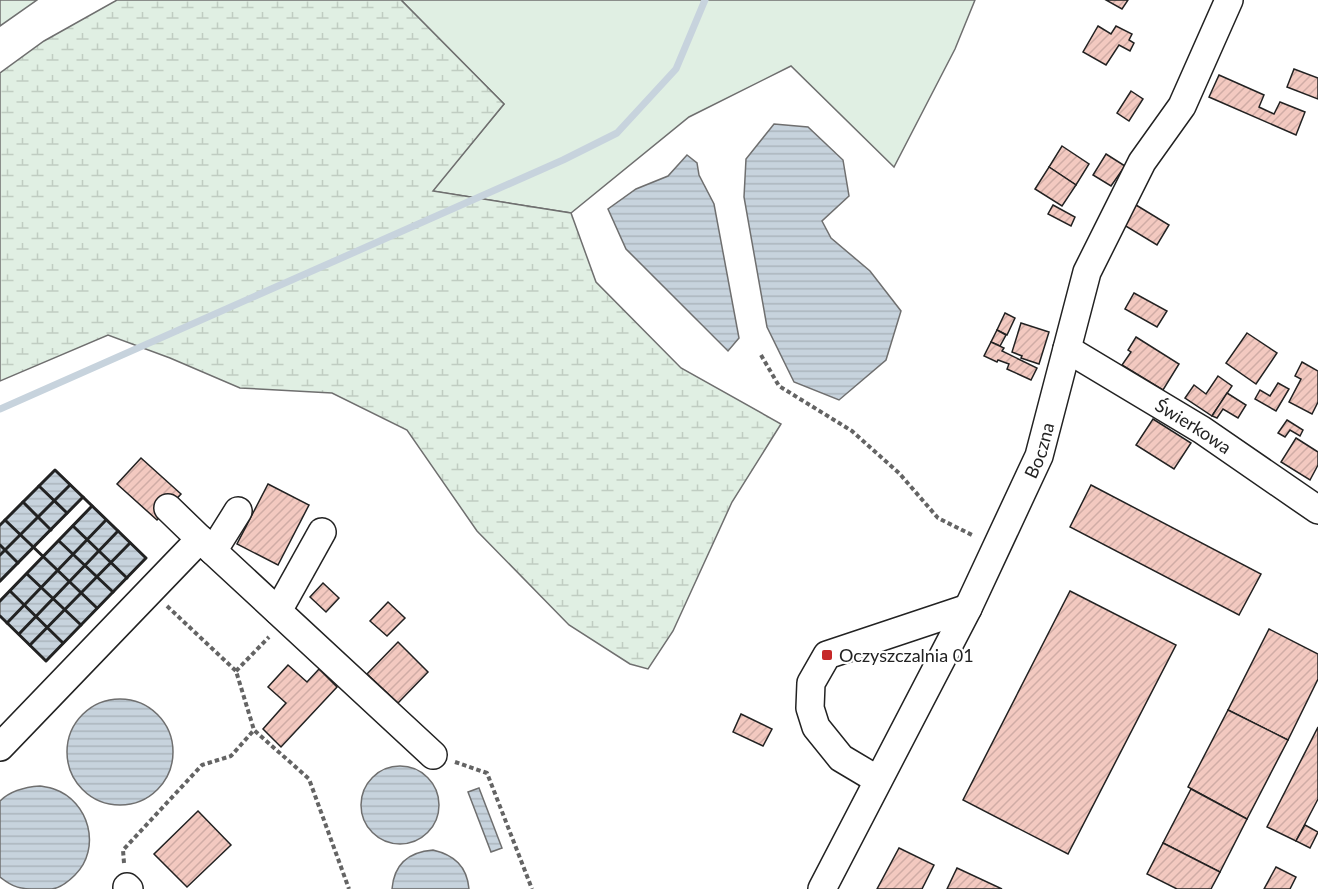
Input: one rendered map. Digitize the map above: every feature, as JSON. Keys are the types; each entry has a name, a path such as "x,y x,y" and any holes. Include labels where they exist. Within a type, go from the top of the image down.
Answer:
{"street":[{"name":"Boczna","path":"822,889 968,608 1039,456 1087,272 1142,162 1182,105 1229,0"},
{"name":"Świerkowa","path":"1067,349 1202,430 1318,510"},
{"path":"168,508 433,755"},
{"path":"0,747 150,590 206,545 238,511"},
{"path":"278,611 322,532"},
{"path":"878,780 842,758 816,727 810,708 811,683 827,655 968,608"}],"path":[{"path":"761,355 779,386 852,430 899,473 938,518 996,547"},
{"path":"150,590 236,671 254,730 309,779 349,889"},
{"path":"236,671 269,636 278,611"},
{"path":"128,888 123,850 202,765 231,756 254,730"},
{"path":"433,755 487,773 532,889"}],"green space":[{"path":"0,0 37,0 0,26"},
{"path":"117,0 401,0 504,104 433,191 571,213 596,282 681,368 781,424 732,502 673,631 648,669 630,664 569,625 477,531 407,430 332,393 240,388 108,335 0,381 0,73 44,41"},
{"path":"401,0 975,0 955,49 894,167 791,66 689,117 571,213 432,191 504,104"}],"shaded area":[{"path":"774,124 808,127 843,160 849,196 822,221 831,238 870,271 901,311 886,360 839,400 794,382 767,327 744,197 746,159"},
{"path":"687,155 697,163 699,175 714,204 739,338 728,351 626,249 608,209 636,189 668,176"},
{"path":"55,470 83,497 0,582 0,525"},
{"path":"92,506 146,558 46,661 0,616 0,601"},
{"path":"120,699 140,703 157,715 169,732 173,752 169,772 157,789 140,801 120,805 100,801 83,789 71,772 67,752 71,732 83,715 100,703"},
{"path":"400,766 415,769 427,778 436,790 439,805 436,820 427,832 415,841 400,844 385,841 373,832 364,820 361,805 364,790 373,778 385,769"},
{"path":"40,786 66,795 76,804 88,826 88,852 83,864 67,882 52,889 13,886 0,877 0,801 18,790"},
{"path":"479,788 502,848 491,852 468,792"},
{"path":"433,850 453,858 458,863 468,881 469,889 392,889 399,866 404,861 416,853"}],"building":[{"path":"1106,0 1128,0 1122,9"},
{"path":"1098,26 1111,34 1116,26 1132,34 1129,40 1134,43 1130,51 1119,45 1106,65 1083,52"},
{"path":"1294,69 1318,78 1318,99 1287,87"},
{"path":"1219,75 1264,95 1259,107 1274,114 1280,102 1305,112 1296,135 1209,97"},
{"path":"1131,91 1143,99 1129,121 1117,113"},
{"path":"1062,146 1089,164 1076,185 1049,167"},
{"path":"1106,154 1125,166 1111,186 1093,175"},
{"path":"1049,167 1076,185 1062,206 1035,189"},
{"path":"1053,205 1075,217 1071,226 1048,214"},
{"path":"1136,205 1169,225 1157,245 1124,225"},
{"path":"1134,293 1167,311 1157,327 1125,309"},
{"path":"1005,313 1015,318 1007,335 997,330"},
{"path":"1021,323 1049,332 1039,364 1021,358 1022,356 1012,352"},
{"path":"997,330 1006,335 1000,346 991,342"},
{"path":"1247,333 1277,353 1256,384 1226,363"},
{"path":"1136,337 1179,364 1163,390 1122,365 1131,352 1128,350"},
{"path":"991,342 1004,348 1002,351 1037,368 1031,380 1007,369 1009,364 984,356"},
{"path":"1302,362 1318,371 1318,402 1312,414 1289,402 1301,379 1295,376"},
{"path":"1218,376 1232,386 1212,416 1185,398 1194,385 1206,394"},
{"path":"1278,383 1289,389 1276,411 1255,399 1260,390 1270,396"},
{"path":"1227,393 1246,405 1238,418 1223,409 1217,418 1212,416"},
{"path":"1153,419 1191,443 1174,469 1136,445"},
{"path":"1287,420 1303,430 1300,436 1290,430 1285,437 1278,433"},
{"path":"1296,438 1318,452 1318,465 1310,480 1281,462"},
{"path":"141,458 181,494 157,520 117,484"},
{"path":"268,484 309,505 278,565 237,544"},
{"path":"1091,485 1261,574 1239,615 1070,527"},
{"path":"323,583 339,598 326,612 310,597"},
{"path":"1070,591 1176,645 1068,854 963,800"},
{"path":"388,602 405,618 387,636 370,621"},
{"path":"1269,629 1318,654 1318,679 1288,740 1228,710"},
{"path":"398,642 428,672 398,703 367,674"},
{"path":"288,665 307,682 319,669 337,687 281,747 263,729 286,703 268,687"},
{"path":"1228,710 1288,740 1247,819 1188,787"},
{"path":"741,714 772,729 763,746 733,732"},
{"path":"1318,727 1318,799 1296,841 1267,827"},
{"path":"1191,789 1247,819 1220,872 1163,843"},
{"path":"198,811 231,845 187,887 154,854"},
{"path":"1305,825 1318,832 1310,848 1296,841"},
{"path":"1163,843 1220,872 1211,889 1177,889 1147,874"},
{"path":"899,848 934,865 922,889 877,889"},
{"path":"1276,867 1296,877 1290,889 1264,889"},
{"path":"957,868 1002,889 947,889"}],"waterway":[{"path":"0,409 563,160 617,133 676,69 705,0"}],"wall":[{"path":"0,525 55,470 146,558 46,661 0,616"},
{"path":"0,555 70,485"},
{"path":"39,486 67,513"},
{"path":"0,581 83,497"},
{"path":"23,502 51,530"},
{"path":"0,601 92,506"},
{"path":"5,520 97,608"},
{"path":"7,623 106,520"},
{"path":"73,526 127,578"},
{"path":"19,634 118,531"},
{"path":"59,541 113,592"},
{"path":"30,645 130,543"},
{"path":"0,545 18,563"},
{"path":"27,574 81,625"},
{"path":"10,591 63,643"}],"place":[{"name":"Oczyszczalnia 01","path":"827,655"}]}
